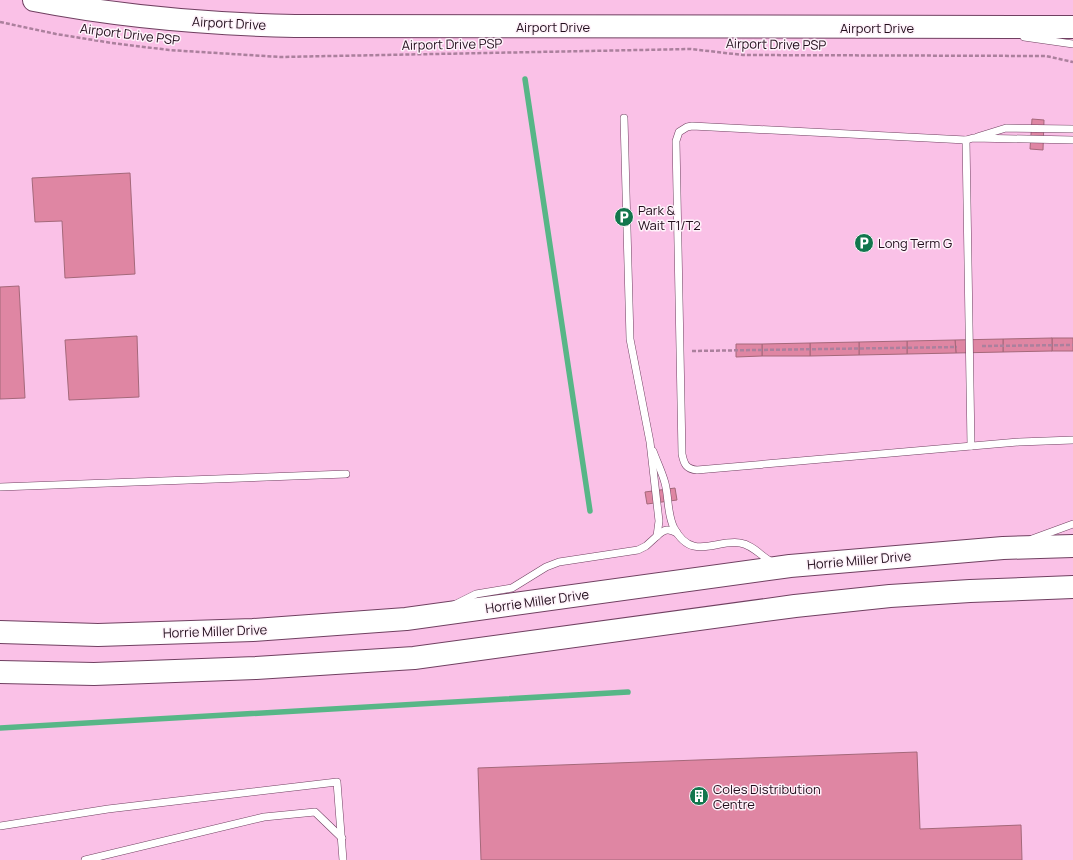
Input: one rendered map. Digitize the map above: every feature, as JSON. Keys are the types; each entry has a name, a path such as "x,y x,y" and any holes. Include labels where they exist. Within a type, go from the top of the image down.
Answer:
{"main road":[{"name":"Airport Drive","path":"34,0 143,17 241,25 1073,28"},
{"name":"Horrie Miller Drive","path":"0,632 98,635 253,630 432,616 790,566 1003,548 1073,546"},
{"path":"0,672 94,674 256,668 414,658 795,606 858,599 970,591 1073,587"}],"lane":[{"path":"956,28 1011,35"},
{"path":"1019,36 1073,44"},
{"path":"624,118 630,340 650,442 659,521 657,536"},
{"path":"1073,140 969,139 692,126 679,132 676,141 682,454 683,461 690,470 971,446 1073,440"},
{"path":"969,139 1006,128 1073,129"},
{"path":"969,139 969,346 971,446"},
{"path":"650,442 665,484 671,520 677,533"},
{"path":"0,487 346,474"},
{"path":"1003,548 1073,524"},
{"path":"432,616 476,594 512,588 546,567 569,560 638,550 646,546 665,530 670,529 677,533 686,542 697,546 706,548 732,543 746,544 773,563 790,566"},
{"path":"0,826 108,809 337,782 343,860"},
{"path":"85,860 264,817 315,812 342,838"}],"path":[{"name":"Airport Drive PSP","path":"0,22 56,34 112,43 177,50 280,57 691,50 743,55 1046,56 1073,62"},
{"path":"680,351 1073,344"}],"building":[{"path":"1032,119 1044,120 1043,150 1030,149"},
{"path":"130,173 135,274 65,278 62,221 35,222 32,178"},
{"path":"19,286 25,398 0,399 0,287"},
{"path":"137,336 139,397 69,400 65,340"},
{"path":"1052,338 1073,338 1073,351 1052,351"},
{"path":"1052,338 1052,351 1003,352 1003,339"},
{"path":"1003,339 1003,352 956,353 955,340"},
{"path":"955,340 956,353 907,354 907,341"},
{"path":"907,341 907,354 859,355 859,342"},
{"path":"859,342 859,355 810,356 810,343"},
{"path":"810,343 810,356 762,356 762,344"},
{"path":"736,344 762,344 762,356 736,357"},
{"path":"675,488 677,500 647,504 645,492"},
{"name":"Coles Distribution Centre","path":"917,752 920,829 1021,825 1022,860 481,860 478,768"}],"waterway":[{"path":"525,79 590,511"},
{"path":"0,728 628,692"}],"place":[{"name":"Park & Wait T1/T2","path":"624,217"},
{"name":"Long Term G","path":"864,243"},
{"name":"Coles Distribution Centre","path":"699,796"}]}
